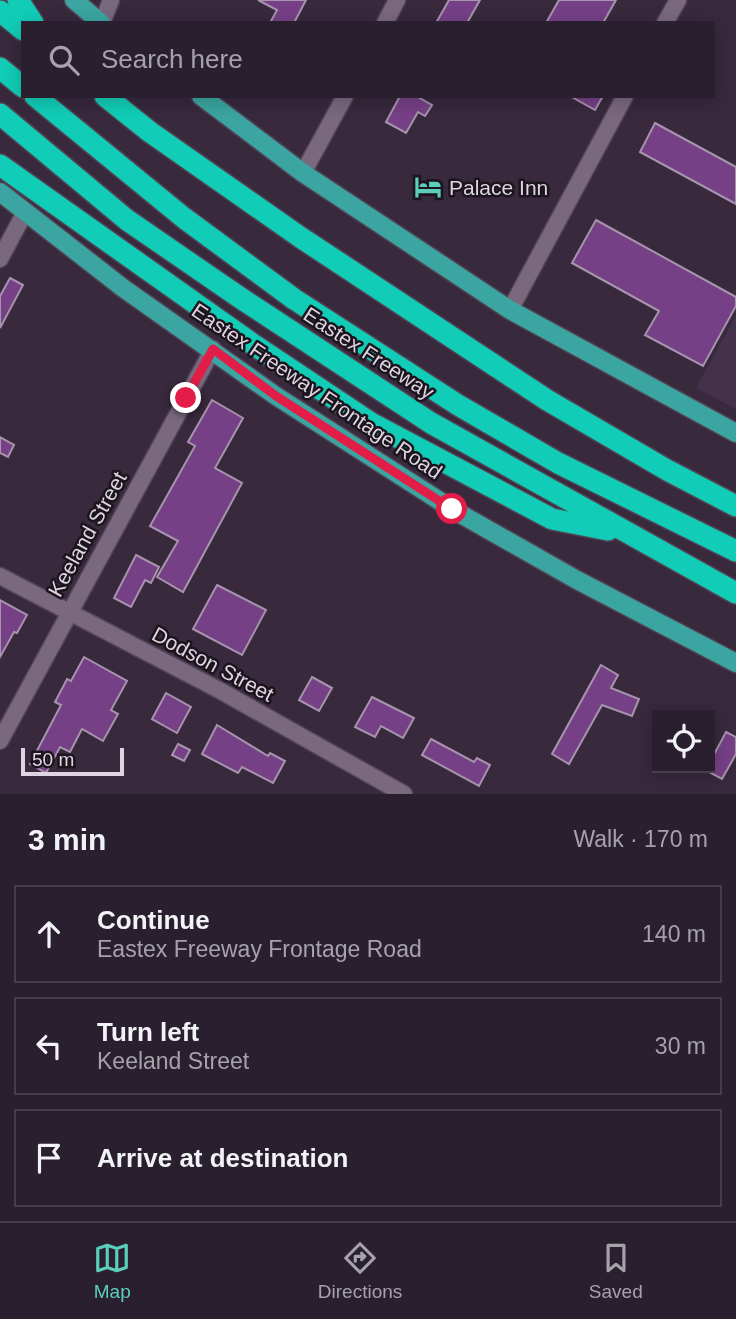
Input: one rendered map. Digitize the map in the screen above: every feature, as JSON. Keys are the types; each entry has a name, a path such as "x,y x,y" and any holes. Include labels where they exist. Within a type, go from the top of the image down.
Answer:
{"highway":[{"path":"18,0 32,21"},
{"path":"0,11 21,28"},
{"path":"0,68 21,85"},
{"path":"37,98 184,218 294,299 458,405 558,463 736,551"},
{"path":"108,98 150,132 300,237 547,400 667,470 736,506"},
{"name":"Eastex Freeway","path":"0,114 127,220 431,423 736,593"},
{"path":"0,165 254,345 371,423 552,519 627,534"}],"main road":[{"path":"74,0 100,21"},
{"path":"204,98 303,173 510,310 736,433"},
{"name":"Eastex Freeway Frontage Road","path":"0,192 123,288 276,396 457,512 578,580 736,663"}],"street":[{"path":"103,21 111,0"},
{"path":"386,21 397,0"},
{"path":"666,21 677,0"},
{"path":"303,173 344,98"},
{"path":"510,310 624,98"},
{"path":"0,259 25,212"},
{"name":"Keeland Street","path":"0,741 213,349"},
{"name":"Dodson Street","path":"0,576 219,690 404,794"}],"shaded area":[{"path":"736,315 736,409 696,388"}],"building":[{"path":"258,0 306,0 295,21 271,21 277,10"},
{"path":"449,0 480,0 468,21 437,21"},
{"path":"559,0 616,0 604,21 547,21"},
{"path":"399,98 420,98 432,105 425,116 418,112 406,133 386,122"},
{"path":"574,98 602,98 595,110"},
{"path":"655,123 736,167 736,204 640,152"},
{"path":"596,220 736,297 736,306 703,366 645,335 659,311 572,263"},
{"path":"10,278 23,285 0,328 0,296"},
{"path":"212,400 243,418 215,468 242,483 183,592 157,577 178,541 150,526 195,446 188,442"},
{"path":"0,437 14,445 8,457 0,453"},
{"path":"136,555 159,567 151,583 145,580 131,607 114,598"},
{"path":"217,585 266,610 242,655 193,629"},
{"path":"0,600 27,615 0,657"},
{"path":"84,657 127,681 111,710 118,714 103,741 82,729 70,752 60,747 46,773 30,764 61,705 55,702 67,679 71,681"},
{"path":"601,665 618,675 611,688 639,699 632,716 602,705 569,764 552,754"},
{"path":"312,677 332,688 319,711 299,700"},
{"path":"166,693 191,707 177,733 152,719"},
{"path":"372,697 414,718 403,738 381,726 375,737 355,727"},
{"path":"217,725 268,756 270,753 285,761 273,783 242,767 238,773 202,754"},
{"path":"726,732 736,737 736,754 722,779 711,773 715,773 715,753"},
{"path":"431,739 474,762 477,758 490,765 479,786 422,755"},
{"path":"178,744 190,750 184,761 172,755"}],"place":[{"name":"Palace Inn","path":"428,187"}],"route":[{"path":"186,398 213,349 276,396 452,509"}]}
